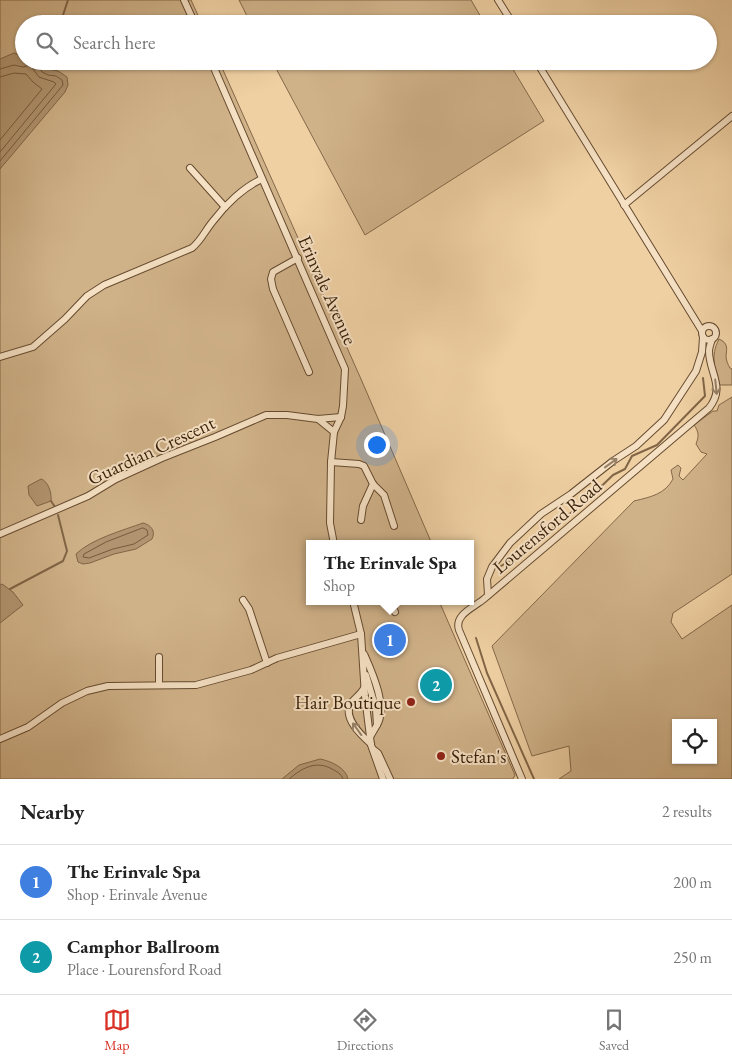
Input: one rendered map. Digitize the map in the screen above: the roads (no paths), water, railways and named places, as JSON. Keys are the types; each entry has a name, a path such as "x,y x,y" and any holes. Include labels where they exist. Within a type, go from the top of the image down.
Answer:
{"street":[{"path":"184,0 190,15"},
{"path":"498,0 507,15"},
{"name":"Erinvale Avenue","path":"215,70 345,369 341,417 334,432 331,462 330,522 333,540"},
{"path":"488,595 487,579 492,567 510,543 541,514 636,446 664,420 696,371 702,352 702,334 708,326 714,328 716,334 712,339 708,340 702,334 542,70"},
{"path":"624,205 732,116"},
{"path":"190,168 226,207"},
{"path":"0,357 33,347 65,319 87,296 104,285 192,248 226,207 250,185 262,179"},
{"path":"298,258 273,272 271,279 273,289 309,372"},
{"name":"Lourensford Road","path":"522,779 457,625 459,618 710,408 717,396 709,351 712,339"},
{"name":"Guardian Crescent","path":"0,534 88,496 116,479 146,465 260,417 273,414 318,419 341,417"},
{"path":"318,419 334,432"},
{"path":"331,462 362,465 366,468 373,484 384,495 394,526"},
{"path":"361,520 363,506 373,484"},
{"path":"243,600 267,663"},
{"path":"353,605 361,634 364,688 372,744 383,779"},
{"path":"391,605 395,612"},
{"path":"0,739 28,727 62,703 87,691 108,686 196,685 251,670 320,645 361,634"},
{"path":"362,651 378,691 381,715 372,744"},
{"path":"159,657 159,685"},
{"path":"363,670 376,705 377,725"},
{"path":"364,688 351,704 350,710 355,728 372,744 390,779"}],"water":[{"path":"15,53 15,70 58,71 67,77 68,85 65,92 0,169 0,59"},
{"path":"41,479 46,482 49,488 51,501 37,506 29,495 28,486"},
{"path":"143,523 152,529 153,536 152,539 136,549 114,554 90,563 83,564 78,562 76,554 90,544"},
{"path":"2,584 13,592 23,605 0,623 0,585"},
{"path":"320,759 329,761 337,766 347,775 348,779 282,779 299,765"}],"waterway":[{"path":"63,15 68,0"},
{"path":"501,566 524,552 585,502 613,475 625,469 632,456 657,445 705,396 703,378"},
{"path":"51,501 55,507"},
{"path":"10,589 63,561 67,551 58,515"},
{"path":"476,638 487,673 534,779"}],"place":[{"name":"The Erinvale Spa","path":"390,640"},
{"name":"Camphor Ballroom","path":"436,685"},
{"name":"Hair Boutique","path":"411,702"},
{"name":"Stefan's","path":"441,756"}]}
